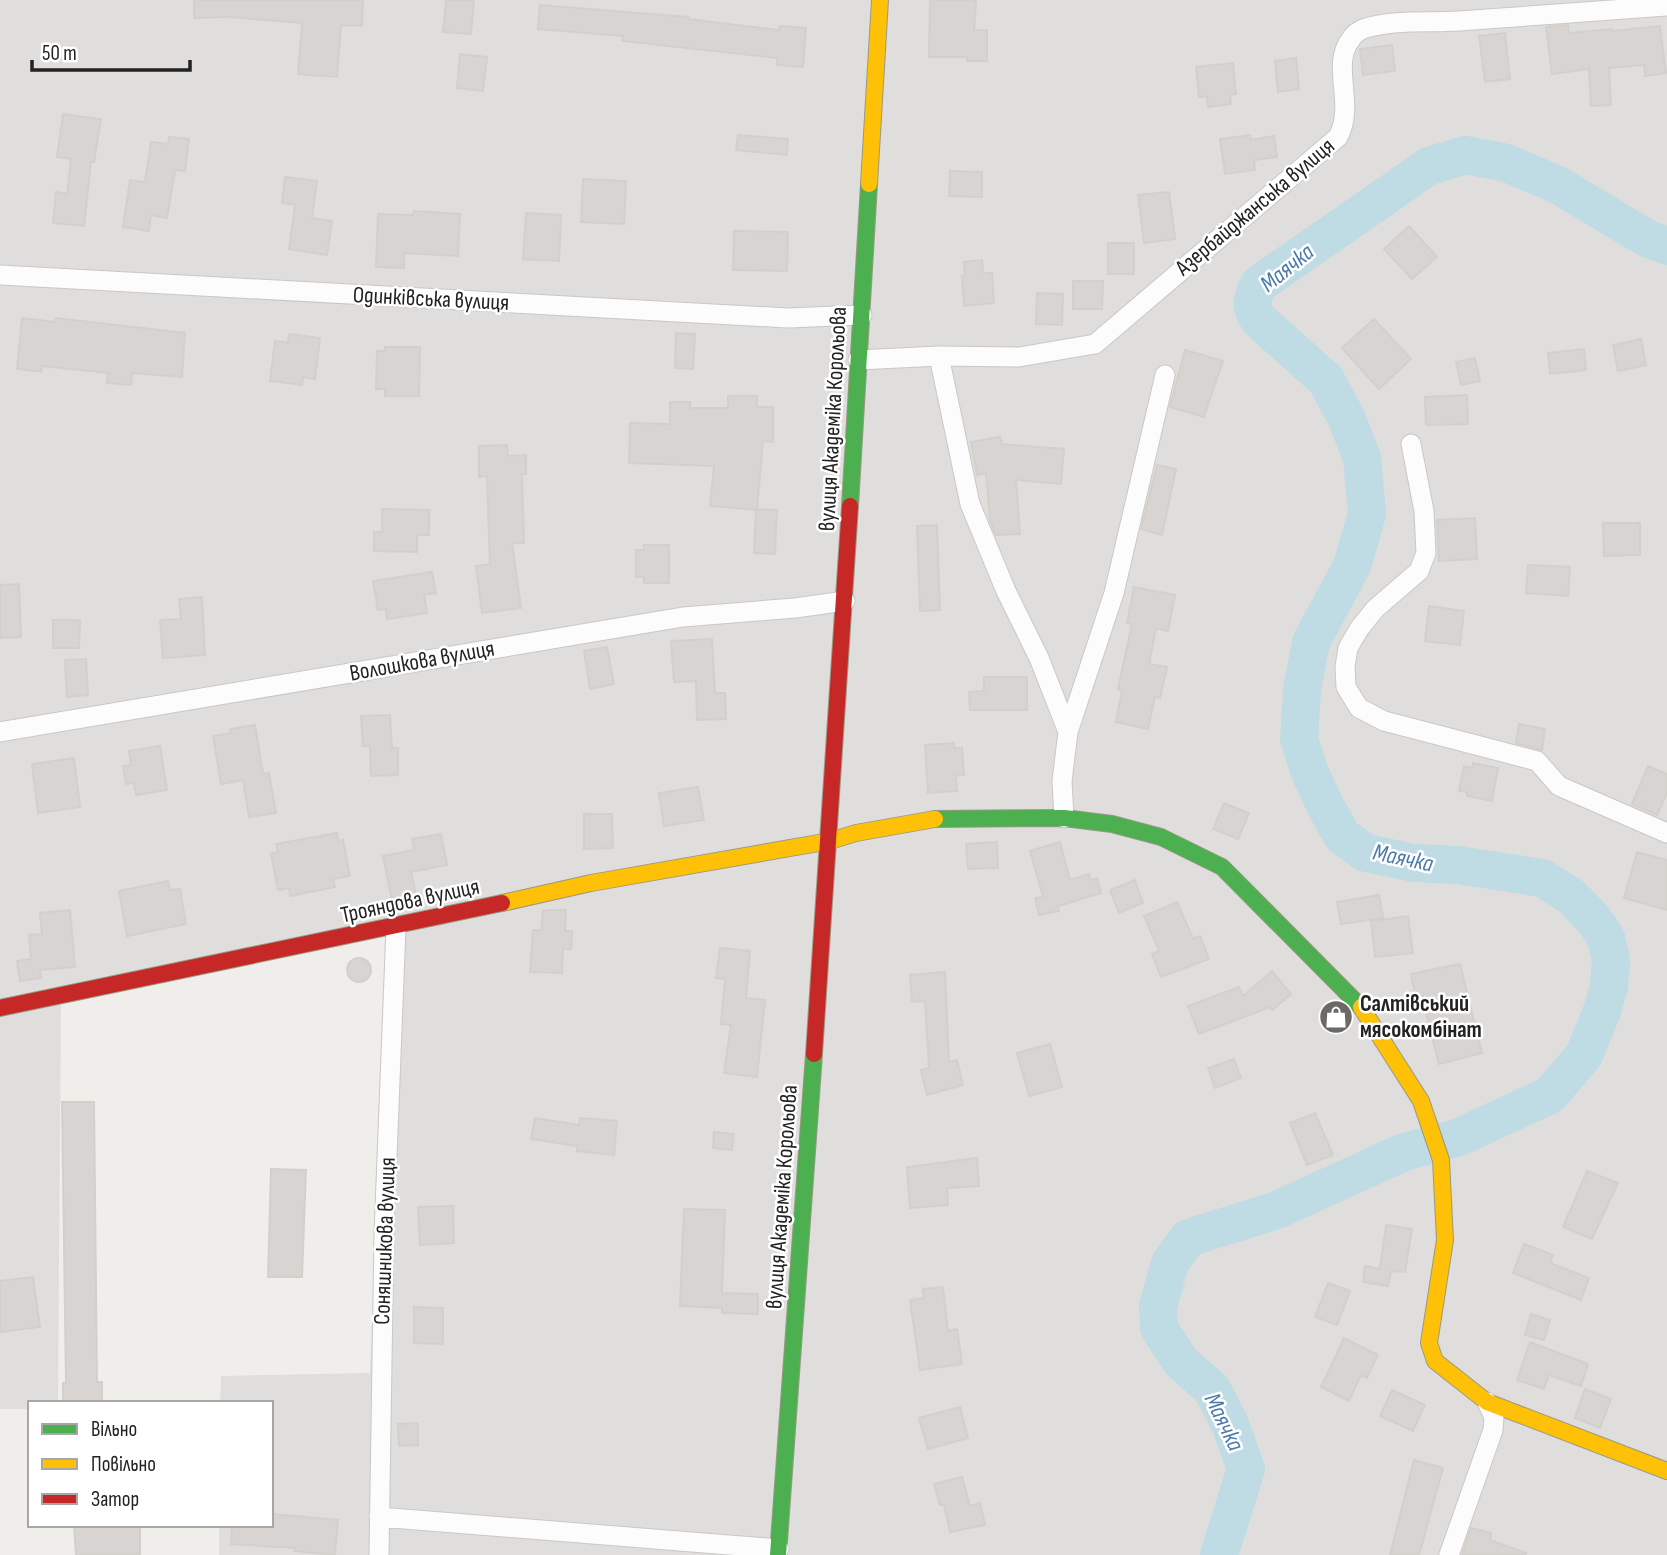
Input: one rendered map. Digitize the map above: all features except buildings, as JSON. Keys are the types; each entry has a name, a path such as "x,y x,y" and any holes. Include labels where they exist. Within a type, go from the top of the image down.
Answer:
{"street":[{"name":"вулиця Академіка Корольова","path":"779,1552 830,841 880,0"},
{"name":"Азербайджанська вулиця","path":"858,360 1019,356 1096,344 1338,137 1345,125 1343,55 1350,40 1360,30 1404,22 1667,6"},
{"name":"Одинківська вулиця","path":"0,275 788,318 862,315"},
{"path":"939,356 970,504 1006,591 1039,658 1068,732"},
{"path":"1064,818 1062,781 1068,732 1114,593 1165,375"},
{"path":"1411,444 1424,511 1426,553 1419,571 1375,609 1348,648 1346,687 1359,708 1384,721 1537,761 1559,786 1667,833"},
{"name":"Волошкова вулиця","path":"0,732 683,617 845,601"},
{"path":"830,841 856,833 933,819 1064,818 1112,824 1161,837 1222,867 1357,1001 1421,1101 1441,1160 1445,1240 1429,1343 1435,1361 1487,1402 1667,1471"},
{"name":"Трояндова вулиця","path":"0,1008 396,927 657,870 830,841"},
{"name":"Соняшникова вулиця","path":"379,1555 384,1234 396,927"},
{"path":"1449,1555 1493,1430 1494,1417 1487,1402"},
{"path":"379,1517 779,1552"}],"shaded area":[{"path":"0,0 1667,0 1667,1555 219,1555 219,1527 273,1527 273,1401 220,1401 221,1376 370,1373 388,920 61,994 58,1401 28,1401 28,1409 0,1409"}],"waterway":[{"name":"Маячка","path":"1219,1555 1246,1469 1230,1424 1212,1389 1181,1362 1159,1328 1158,1307 1170,1263 1188,1238 1277,1210 1404,1152 1457,1138 1550,1095 1584,1055 1602,1011 1609,986 1611,960 1606,938 1595,921 1571,896 1542,878 1458,865 1414,863 1366,853 1342,836 1326,807 1310,773 1299,739 1302,690 1311,642 1352,566 1367,514 1362,458 1346,417 1326,380 1259,320 1253,306 1255,294 1259,284 1429,166 1465,155 1507,163 1558,185 1648,239 1667,246"}],"traffic: fast":[{"path":"850,506 869,184"},
{"path":"935,819 1064,818 1112,824 1161,837 1222,867 1361,1007"},
{"path":"778,1555 814,1054"}],"traffic: slow":[{"path":"869,184 880,0"},
{"path":"502,903 591,883 830,841 856,833 935,819"},
{"path":"1361,1007 1421,1101 1441,1160 1445,1240 1429,1343 1435,1361 1487,1402 1667,1471"}],"traffic: jam":[{"path":"814,1054 850,506"},
{"path":"0,1008 502,903"}],"place":[{"name":"Салтівський мясокомбінат","path":"1336,1017"}]}
